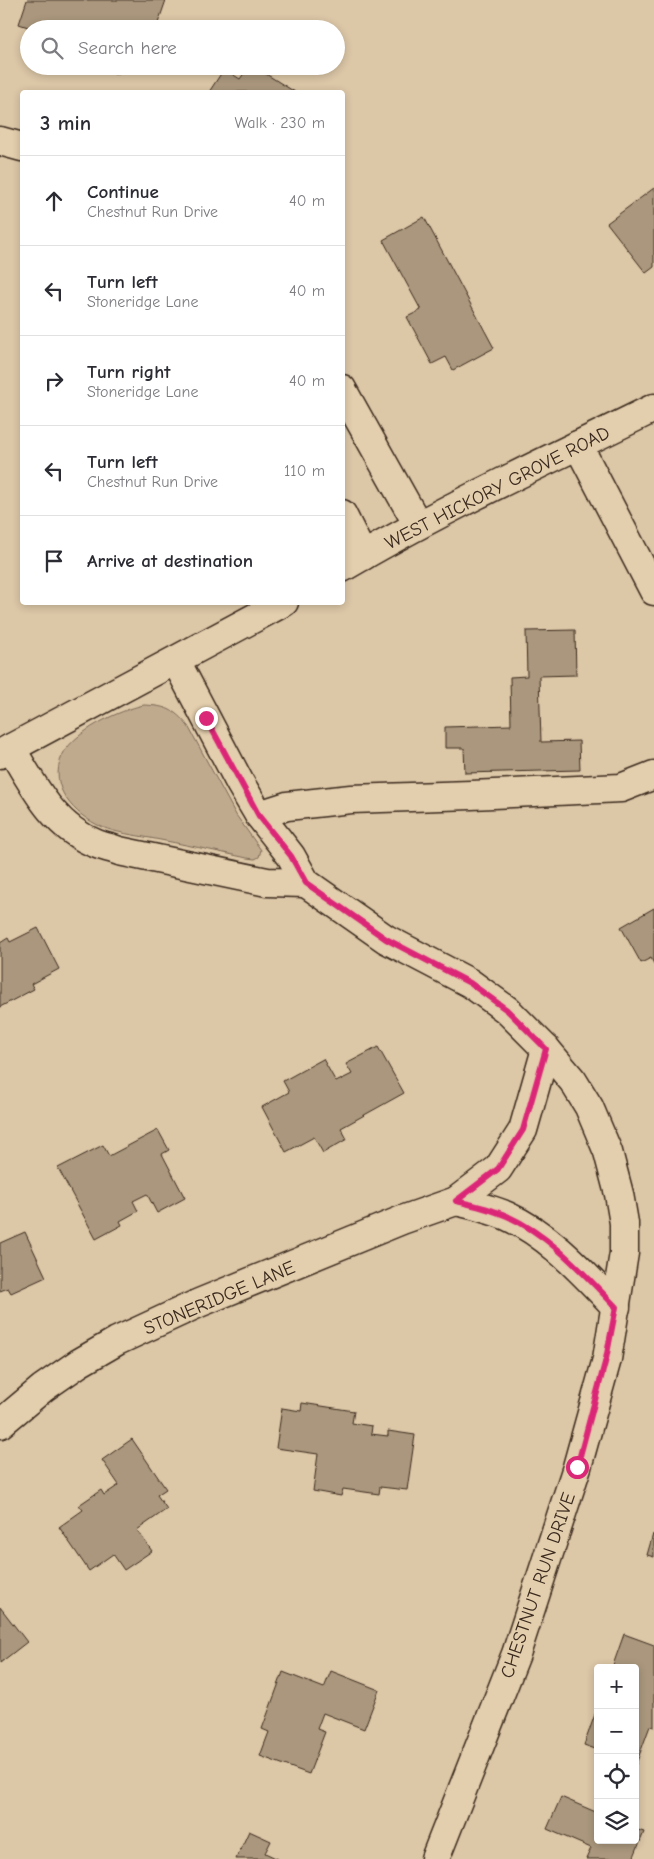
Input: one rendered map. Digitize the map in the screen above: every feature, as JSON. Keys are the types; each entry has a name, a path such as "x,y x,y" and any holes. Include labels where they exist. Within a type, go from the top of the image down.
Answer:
{"street":[{"path":"0,141 20,146"},
{"path":"345,394 418,524"},
{"name":"WEST HICKORY GROVE ROAD","path":"353,562 418,524 654,408"},
{"path":"578,445 654,591"},
{"path":"345,527 353,562"},
{"path":"279,605 6,751 59,819 78,834 96,844 120,851 267,882 306,883"},
{"name":"CHESTNUT RUN DRIVE","path":"176,661 259,816 291,856 306,883 386,939 470,983 507,1010 546,1049 573,1081 589,1107 608,1152 617,1186 624,1223 624,1253 606,1359 577,1467 516,1654 435,1859"},
{"path":"259,816 287,806 351,799 621,788 654,774"},
{"name":"STONERIDGE LANE","path":"0,1424 43,1388 79,1363 117,1341 198,1303 402,1220 456,1201 498,1169 523,1130 546,1049"},
{"path":"456,1201 482,1206 509,1217 544,1238 575,1265 616,1307"}],"shaded area":[{"path":"144,705 158,706 174,712 188,726 236,815 261,850 259,857 255,859 247,858 108,829 82,815 66,799 58,778 62,756 68,747 98,723"}],"building":[{"path":"27,0 166,0 159,20 20,20"},
{"path":"220,75 234,75 240,79 243,75 268,75 292,90 210,90"},
{"path":"654,188 654,267 646,273 607,223"},
{"path":"424,217 494,348 453,370 446,357 432,364 407,317 421,310 383,240"},
{"path":"575,630 576,675 539,676 541,742 579,741 580,770 465,773 464,748 445,748 445,727 511,725 510,677 527,676 526,631"},
{"path":"654,908 654,964 651,958 641,963 621,927"},
{"path":"38,928 59,969 31,984 34,989 0,1007 0,943 8,938 10,942"},
{"path":"378,1047 404,1093 341,1128 347,1139 323,1153 314,1137 286,1152 262,1107 289,1092 283,1081 323,1059 336,1082 352,1074 346,1064"},
{"path":"158,1130 169,1150 162,1154 185,1198 157,1213 147,1194 133,1201 138,1211 120,1221 122,1225 96,1239 58,1168 103,1145 109,1156"},
{"path":"25,1232 46,1277 11,1293 8,1288 0,1291 0,1243"},
{"path":"302,1403 354,1411 352,1423 372,1426 371,1434 388,1436 388,1431 415,1435 407,1490 380,1487 379,1494 343,1489 341,1496 313,1491 318,1454 276,1448 282,1408 301,1411"},
{"path":"132,1439 166,1489 157,1495 167,1509 137,1530 152,1551 124,1570 113,1554 89,1571 59,1527 83,1510 79,1505 101,1490 104,1495 119,1485 102,1460"},
{"path":"654,1535 654,1557 647,1555"},
{"path":"0,1607 27,1642 0,1663"},
{"path":"624,1634 654,1645 654,1727 650,1726 639,1756 639,1664 613,1664"},
{"path":"331,1671 379,1690 364,1729 323,1713 317,1729 325,1732 309,1774 260,1756 269,1732 262,1729 283,1672 324,1688"},
{"path":"594,1717 594,1749 584,1745"},
{"path":"561,1797 594,1811 594,1844 639,1844 639,1830 644,1832 633,1859 586,1859 591,1848 547,1829"},
{"path":"249,1831 271,1841 265,1853 278,1859 236,1859"}],"route":[{"path":"206,718 259,816 291,856 306,883 386,939 470,983 507,1010 546,1049 523,1130 498,1169 456,1201 482,1206 509,1217 544,1238 575,1265 616,1307 606,1359 577,1467"}]}
